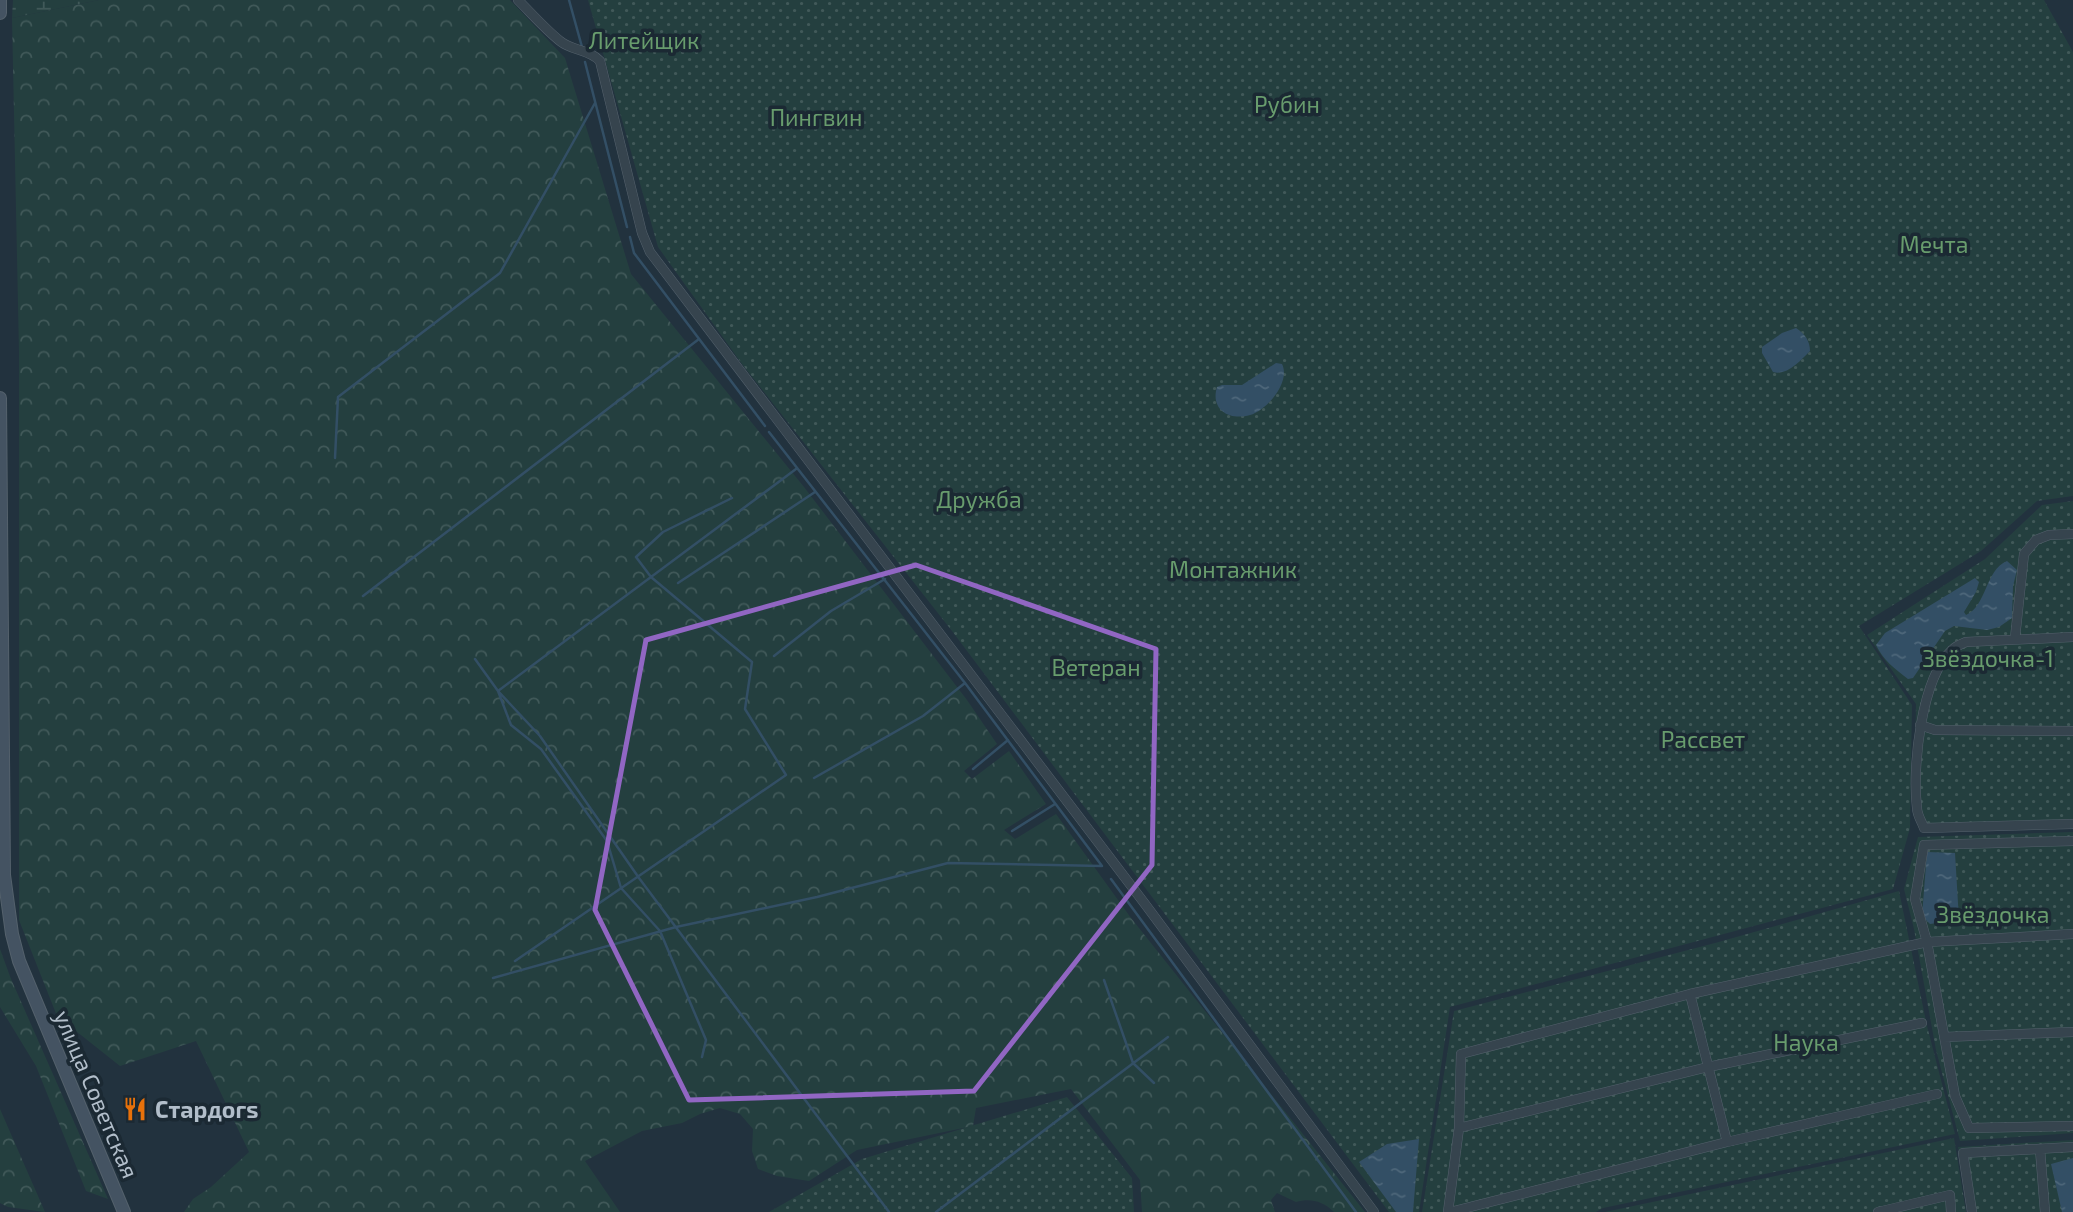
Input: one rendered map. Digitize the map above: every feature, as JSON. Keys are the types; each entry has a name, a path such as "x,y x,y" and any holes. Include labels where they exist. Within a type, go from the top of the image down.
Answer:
{"street":[{"path":"0,0 0,13"},
{"path":"518,0 561,41 573,49 593,53 600,61 642,233 661,269 1145,904 1374,1212"},
{"name":"улица Советская","path":"0,398 4,875 12,934 19,961 124,1212"},
{"path":"2015,638 2024,554 2036,540 2073,534"},
{"path":"2073,637 1966,642 1952,650 1941,664 1930,689 1920,725 1917,810 1924,828 2073,824"},
{"path":"1920,725 1935,730 2073,731"},
{"path":"2073,841 1924,845 1915,899 1927,942 1955,1096 1969,1128 2073,1126"},
{"path":"1937,1094 1727,1142 1449,1212 1459,1128 1461,1054 1690,994 1927,942 2073,934"},
{"path":"1690,994 1727,1142"},
{"path":"1459,1128 1708,1067 1922,1023"},
{"path":"1944,1037 2073,1032"},
{"path":"1972,1212 1963,1153 2073,1147"},
{"path":"2040,1149 2045,1212"},
{"path":"1878,1212 1950,1195 1951,1212"}],"highlighted area":[{"path":"916,565 1156,649 1152,865 974,1091 689,1100 595,910 646,640"}],"green space":[{"path":"13,0 99,0 12,18"},
{"path":"99,0 510,0 565,58 631,274 804,487 967,700 997,744 964,771 972,779 1009,751 1046,804 1004,830 1015,839 1056,814 1131,918 1365,1212 1334,1212 1316,1201 1296,1202 1277,1193 1271,1200 1275,1212 1142,1212 1140,1180 1071,1089 976,1108 973,1126 857,1150 809,1181 777,1176 758,1169 752,1151 753,1129 740,1114 720,1108 682,1123 642,1131 585,1161 620,1212 184,1212 193,1199 211,1187 249,1152 196,1041 120,1066 57,1016 19,920 19,351 12,18"},
{"path":"588,0 2044,0 2073,52 2073,496 2037,501 1981,551 1859,626 1912,705 1910,828 1893,889 1450,1007 1419,1212 1389,1212 952,631 742,364 658,247"},
{"name":"Звёздочка-1","path":"2073,501 2073,825 1920,829 1914,814 1916,704 1867,635 1985,559 2042,505"},
{"name":"Звёздочка","path":"2073,832 2073,1133 1960,1141 1936,1050 1904,889 1918,837"},
{"name":"Наука","path":"1899,891 1927,1026 1955,1134 1603,1208 1596,1212 1422,1212 1454,1011 1715,943"},
{"path":"0,949 108,1199 86,1191 36,1066 0,1007"},
{"path":"1067,1097 1132,1178 1134,1212 769,1212 862,1159"},
{"path":"0,1109 45,1212 8,1207 0,1203"},
{"path":"1954,1138 1966,1212 1605,1212"},
{"path":"2073,1140 2073,1212 1970,1212 1958,1147"}],"water":[{"path":"1796,328 1806,338 1810,351 1788,370 1773,372 1762,353 1762,347 1782,333"},
{"path":"1276,363 1282,364 1284,371 1280,387 1270,401 1257,412 1235,416 1219,408 1216,402 1217,387 1242,385"},
{"path":"2007,561 2017,570 2013,586 2012,618 1999,627 1987,630 1954,626 1945,631 1913,678 1908,679 1882,655 1876,645 1885,633 1975,578 1979,582 1976,592 1964,612 1966,615 1973,610 1994,572"},
{"path":"1927,852 1955,853 1959,920 1930,924 1922,916"},
{"path":"1419,1139 1413,1212 1396,1212 1359,1162 1387,1144"},
{"path":"2073,1158 2073,1212 2062,1212 2051,1164"}],"waterway":[{"path":"569,0 582,47"},
{"path":"585,62 627,227"},
{"path":"335,458 338,397 500,273 595,103"},
{"path":"630,237 634,253 765,426"},
{"path":"363,596 699,339"},
{"path":"769,432 965,683 1102,866"},
{"path":"702,1057 706,1040 660,931 621,888 607,841 541,749 511,725 498,691 796,469"},
{"path":"678,583 815,492"},
{"path":"515,961 786,775 745,709 752,662 651,577 636,557 663,532 732,498"},
{"path":"774,656 831,611 885,579"},
{"path":"475,659 498,691 540,736 639,878 889,1212"},
{"path":"814,778 923,716 965,683"},
{"path":"973,769 1008,740"},
{"path":"1012,831 1055,804"},
{"path":"493,978 676,927 817,897 948,863 1102,866"},
{"path":"1111,879 1356,1212"},
{"path":"1104,980 1133,1063 1154,1083"},
{"path":"936,1212 1168,1037"}],"place":[{"name":"Стардогs","path":"135,1109"}],"park label":[{"name":"Литейщик","path":"644,40"},
{"name":"Рубин","path":"1287,104"},
{"name":"Пингвин","path":"816,117"},
{"name":"Мечта","path":"1934,244"},
{"name":"Дружба","path":"979,499"},
{"name":"Монтажник","path":"1233,569"},
{"name":"Ветеран","path":"1096,667"},
{"name":"Рассвет","path":"1703,739"}]}
